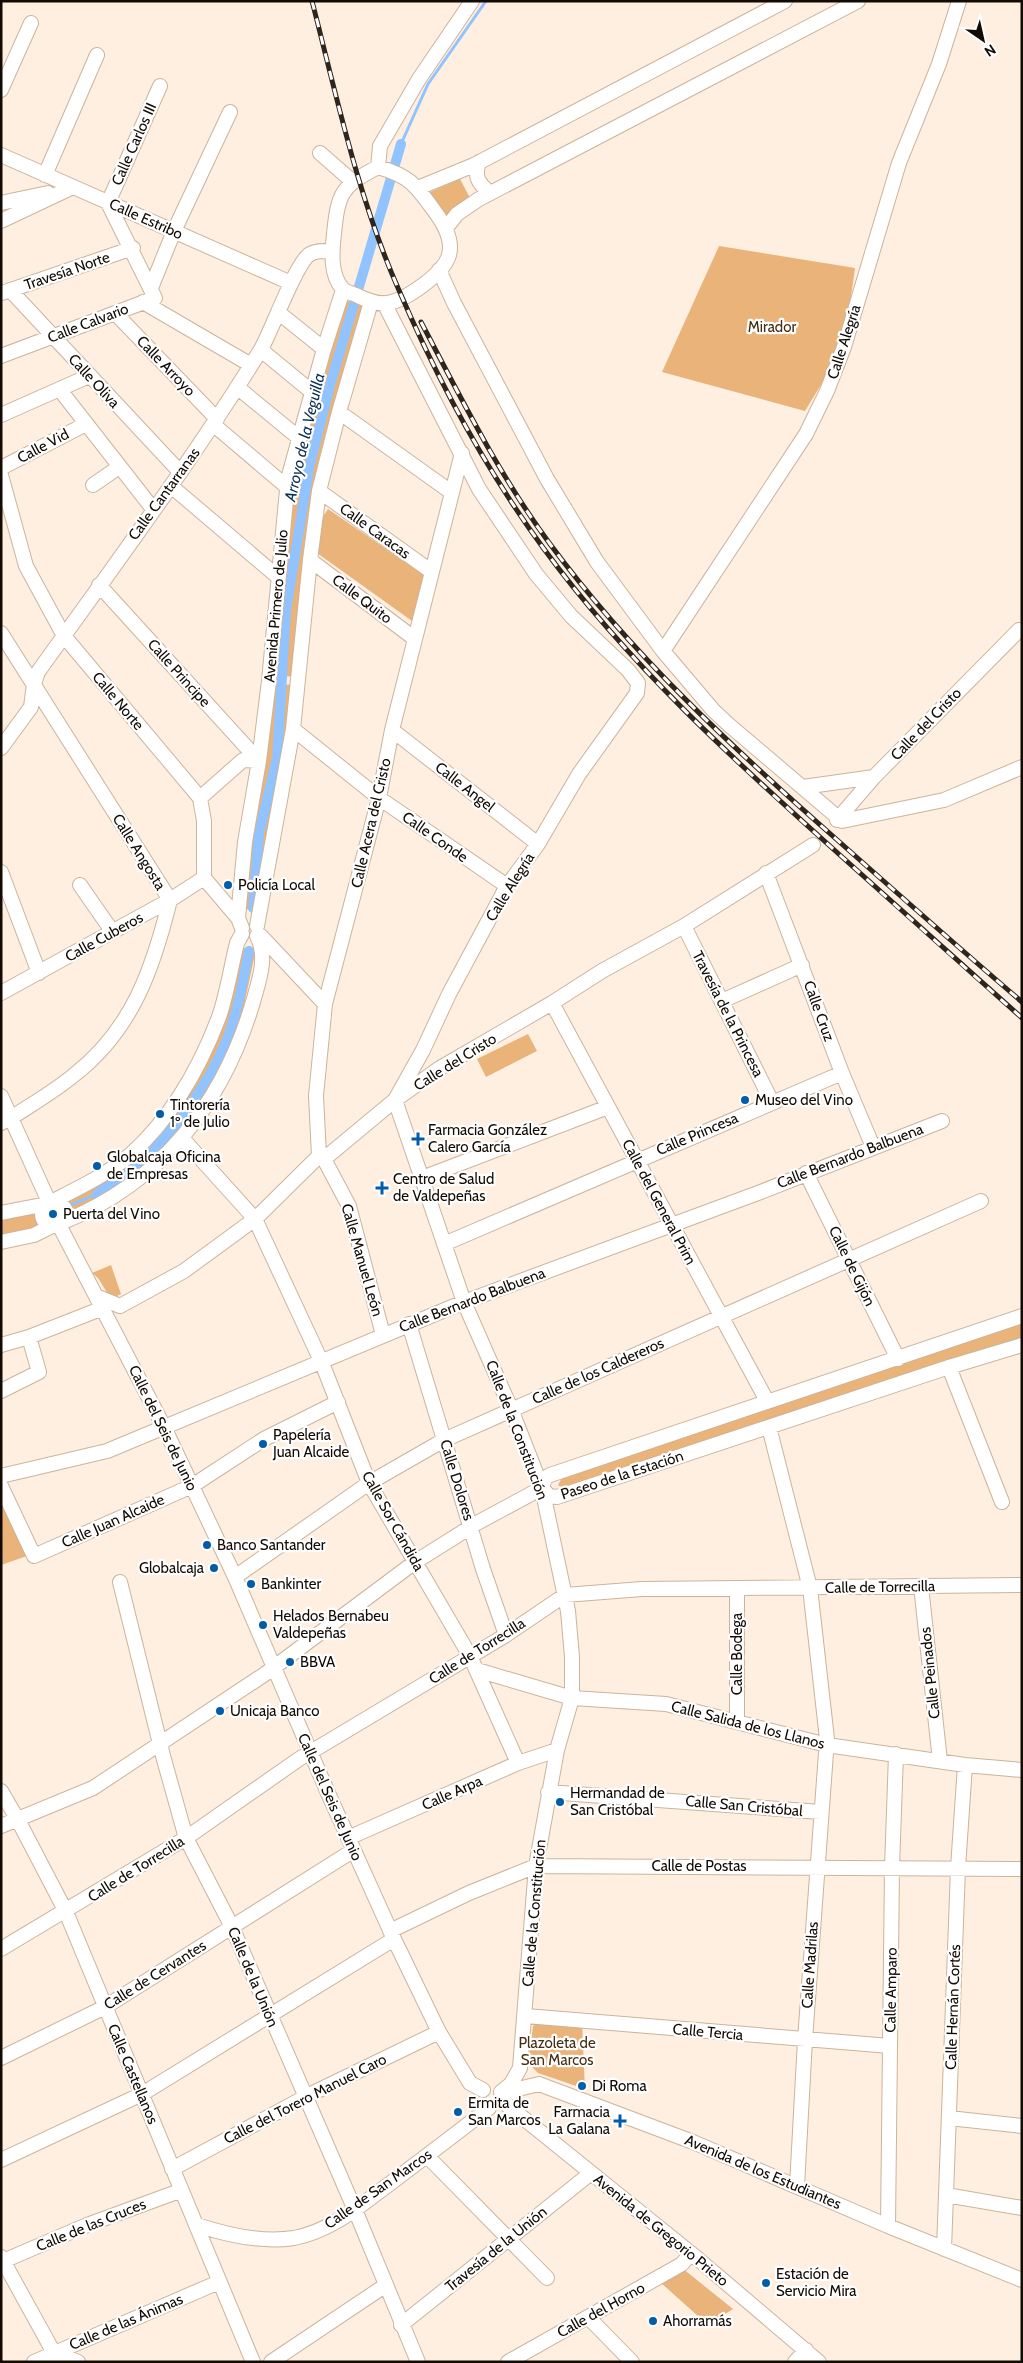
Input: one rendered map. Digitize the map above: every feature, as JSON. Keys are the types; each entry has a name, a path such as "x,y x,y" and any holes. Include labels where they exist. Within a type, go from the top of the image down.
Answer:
{"street":[{"path":"378,166 380,146 419,79 472,1"},
{"path":"418,188 479,162 785,1"},
{"path":"446,228 457,214 490,193 858,1"},
{"name":"Calle Alegría","path":"663,651 806,434 828,391 844,346 899,163 939,64 959,1"},
{"path":"1,90 31,23"},
{"path":"45,175 97,55"},
{"name":"Calle Carlos III","path":"108,202 160,86"},
{"path":"151,288 174,232 230,112"},
{"path":"320,153 352,181"},
{"name":"Calle Estribo","path":"1,155 291,283"},
{"path":"479,162 476,173 479,184 490,193"},
{"path":"378,166 401,174 418,188 446,228 450,248 448,258 439,270 421,287 389,303 378,302 343,290 336,276 332,251 336,210 341,194 352,181 378,166"},
{"path":"1,203 73,187"},
{"path":"1,221 73,187"},
{"path":"108,202 133,248 155,298 143,302"},
{"name":"Travesía Norte","path":"5,292 133,248"},
{"name":"Calle Cantarranas","path":"1,748 31,706 38,672 171,486 261,350 291,283 309,254 322,250 332,251"},
{"path":"439,270 547,479 597,562 663,651 713,710 838,819 842,821 944,800 1022,767"},
{"path":"421,287 436,289 454,302"},
{"name":"Avenida Primero de Julio","path":"1,1213 50,1202 97,1178 130,1154 172,1108 191,1076 219,1016 241,926 245,842 259,761 269,681 287,487 324,349 343,290"},
{"name":"Calle Oliva","path":"5,292 52,336 180,472"},
{"name":"Calle Calvario","path":"1,356 143,302 251,364"},
{"path":"378,302 462,453"},
{"name":"Avenida Primero de Julio","path":"1,1242 34,1235 92,1210 125,1191 150,1170 182,1138 228,1068 245,1028 262,962 263,948 258,932 293,729 319,491 339,412 378,302"},
{"name":"Calle Arroyo","path":"115,313 215,422 287,487"},
{"path":"279,313 324,349"},
{"path":"261,350 312,392"},
{"path":"1,415 89,376"},
{"path":"237,387 299,438"},
{"path":"60,390 152,510"},
{"path":"339,412 451,492"},
{"name":"Calle Vid","path":"1,468 86,424"},
{"name":"Calle Alegría","path":"395,1100 423,1050 449,994 507,886 538,844 579,774 638,693 638,684 628,670 571,616 536,574 480,489 462,453"},
{"name":"Calle Acera del Cristo","path":"321,1158 316,1096 326,1004 379,798 392,730 462,453"},
{"path":"93,485 119,467"},
{"name":"Calle Norte","path":"1,474 26,566 64,636 200,798"},
{"path":"171,486 278,577"},
{"name":"Calle Caracas","path":"319,491 432,572"},
{"name":"Calle Quito","path":"310,560 415,639"},
{"name":"Calle Principe","path":"99,585 259,761"},
{"name":"Calle del Cristo","path":"838,819 874,777 1019,630"},
{"name":"Calle Angosta","path":"1,633 170,900 162,934 146,978 128,1016 96,1056 74,1076 6,1120"},
{"name":"Calle Conde","path":"293,729 379,798 507,886"},
{"name":"Calle Angel","path":"392,730 538,844"},
{"path":"259,761 243,760 200,798 204,821 204,878 249,939 258,932 326,1004"},
{"path":"803,787 874,777"},
{"name":"Calle del Cristo","path":"120,1306 184,1271 255,1219 321,1158 395,1100 440,1068 552,1003 602,971 684,926 813,845"},
{"path":"1,872 39,973"},
{"name":"Calle Cruz","path":"766,874 842,1073 873,1147"},
{"name":"Calle Cuberos","path":"1,993 170,900 204,878"},
{"path":"80,884 112,932"},
{"name":"Travesía de la Princesa","path":"684,926 772,1102"},
{"path":"722,1001 802,965"},
{"name":"Calle del General Prim","path":"552,1003 670,1225 767,1401"},
{"path":"423,1050 424,1058 434,1067 440,1068"},
{"name":"Calle Princesa","path":"444,1244 842,1073"},
{"path":"1,1096 6,1120 50,1202"},
{"name":"Calle de la Constitución","path":"395,1100 464,1302 511,1409 542,1488 565,1595 572,1657 572,1698 557,1750 536,1866 526,2016 520,2068 502,2097"},
{"path":"422,1178 608,1107"},
{"name":"Calle Bernardo Balbuena","path":"1,1476 107,1451 322,1363 383,1335 464,1302 942,1121"},
{"name":"Calle Sor Cándida","path":"182,1138 255,1219 322,1363 369,1483 470,1656 518,1763"},
{"name":"Calle Manuel León","path":"321,1158 349,1206 383,1335"},
{"name":"Calle de Gijón","path":"806,1173 898,1359"},
{"name":"Calle de los Caldereros","path":"235,1577 369,1483 444,1440 981,1201"},
{"path":"50,1202 61,1203 66,1210 58,1224 45,1222 42,1215 50,1202"},
{"name":"Calle del Seis de Junio","path":"58,1224 101,1303 164,1427 235,1577 350,1844 392,1935 440,2032 470,2083 483,2090"},
{"path":"1,1344 29,1337 101,1303 120,1306 116,1333"},
{"name":"Paseo de la Estación","path":"1022,1316 550,1475 545,1478 542,1488 550,1496 557,1497 949,1367 1022,1345"},
{"name":"Calle Dolores","path":"409,1324 483,1569 506,1634"},
{"path":"1,1391 39,1372 29,1337"},
{"path":"949,1367 1002,1502"},
{"name":"Calle Juan Alcaide","path":"1,1486 34,1556 192,1486 264,1439 338,1402"},
{"path":"769,1427 810,1588"},
{"path":"1,1826 93,1788 275,1667 415,1562 471,1527 542,1488"},
{"name":"Calle de la Unión","path":"120,1582 160,1744 186,1838 232,1927 355,2209 401,2325 418,2362"},
{"name":"Calle de Torrecilla","path":"1,1949 66,1912 186,1838 310,1752 506,1634 565,1595 642,1589 1022,1585"},
{"name":"Calle Peinados","path":"921,1586 940,1761"},
{"name":"Calle Bodega","path":"737,1588 737,1721"},
{"name":"Calle Madrilas","path":"797,2186 804,2040 816,1866 827,1746 810,1588"},
{"name":"Calle Salida de los Llanos","path":"477,1670 572,1698 666,1704 827,1746 965,1765 1022,1770"},
{"name":"Calle Arpa","path":"350,1844 518,1763 557,1750"},
{"name":"Calle Amparo","path":"888,2226 892,1868 896,1754"},
{"name":"Calle Hernán Cortés","path":"944,2249 958,1868 965,1765"},
{"name":"Calle Castellanos","path":"1,1791 66,1912 253,2362"},
{"name":"Calle San Cristóbal","path":"548,1792 821,1812"},
{"name":"Calle de Cervantes","path":"1,2058 105,2007 232,1927 350,1844"},
{"name":"Calle de Postas","path":"1,2160 142,2094 270,2015 392,1935 469,1893 536,1866 816,1866 1022,1869"},
{"name":"Calle Tercia","path":"526,2016 890,2046"},
{"name":"Calle del Torero Manuel Caro","path":"172,2169 305,2097 440,2032"},
{"name":"Avenida de los Estudiantes","path":"502,2097 518,2089 539,2084 693,2142 888,2226 1022,2280"},
{"path":"491,2086 502,2097 495,2108 489,2108 482,2103 481,2094 483,2090 491,2086"},
{"name":"Avenida de Gregorio Prieto","path":"502,2097 591,2173 691,2253 819,2362"},
{"name":"Calle de San Marcos","path":"197,2225 250,2238 294,2238 329,2226 427,2156 489,2108"},
{"path":"949,2118 1022,2126"},
{"path":"427,2156 547,2278"},
{"name":"Travesía de la Unión","path":"401,2325 507,2238 591,2173"},
{"name":"Calle de las Cruces","path":"2,2260 87,2225 174,2193 183,2193"},
{"path":"946,2196 1022,2208"},
{"name":"Calle del Horno","path":"508,2362 682,2264 691,2253"},
{"path":"2,2260 57,2357 78,2362"},
{"name":"Calle de las Ánimas","path":"34,2362 57,2357 219,2282"},
{"path":"271,2362 386,2285"},
{"path":"588,2317 632,2362"},
{"path":"795,2362 806,2350"}],"green space":[{"path":"460,179 470,198 448,217 430,192"},
{"name":"Mirador","path":"719,246 855,268 844,347 805,411 662,372"},
{"path":"345,300 365,307 332,411 312,491 302,576 298,676 269,677 295,477"},
{"path":"328,509 427,577 412,621 317,553 322,518"},
{"path":"294,684 267,911 242,909 273,686"},
{"path":"241,948 256,949 238,1034 225,1066 189,1121 142,1171 69,1215 63,1202 175,1112"},
{"path":"528,1034 537,1051 486,1077 477,1059"},
{"path":"36,1210 42,1228 1,1237 1,1218"},
{"path":"111,1265 121,1294 111,1299 98,1278 92,1273"},
{"path":"1022,1323 1022,1340 565,1490 558,1485 563,1476"},
{"path":"1,1493 27,1556 1,1565"},
{"name":"Plazoleta de San Marcos","path":"541,2021 582,2024 585,2089 538,2073 528,2063 533,2026"},
{"path":"682,2268 733,2309 708,2325 660,2282"}],"waterway":[{"name":"Arroyo de la Veguilla","path":"401,144 428,84 486,1"},
{"name":"Arroyo de la Veguilla","path":"253,908 259,834 277,758 286,611 309,468 330,385 401,144"},
{"name":"Arroyo de la Veguilla","path":"97,1194 130,1172 153,1150 190,1106 201,1089 220,1056 231,1028 249,951"},
{"name":"Arroyo de la Veguilla","path":"68,1206 97,1194"}],"railway":[{"path":"312,1 349,147 384,254 413,322 446,390 502,488 523,519 577,592 647,672 723,748 801,820 1022,1018"},
{"path":"421,322 481,436 531,518 582,585 615,624 685,699 759,770 1022,1002"}],"place":[{"name":"Policía Local","path":"228,885"},
{"name":"Museo del Vino","path":"745,1100"},
{"name":"Tintorería 1º de Julio","path":"160,1114"},
{"name":"Farmacia González Calero García","path":"418,1139"},
{"name":"Globalcaja Oficina de Empresas","path":"97,1166"},
{"name":"Centro de Salud de Valdepeñas","path":"382,1188"},
{"name":"Puerta del Vino","path":"53,1214"},
{"name":"Papelería Juan Alcaide","path":"263,1444"},
{"name":"Banco Santander","path":"207,1545"},
{"name":"Globalcaja","path":"214,1568"},
{"name":"Bankinter","path":"251,1584"},
{"name":"Helados Bernabeu Valdepeñas","path":"263,1625"},
{"name":"BBVA","path":"290,1662"},
{"name":"Unicaja Banco","path":"220,1711"},
{"name":"Hermandad de San Cristóbal","path":"560,1802"},
{"name":"Di Roma","path":"582,2086"},
{"name":"Ermita de San Marcos","path":"458,2112"},
{"name":"Farmacia La Galana","path":"620,2121"},
{"name":"Estación de Servicio Mira","path":"766,2283"},
{"name":"Ahorramás","path":"653,2321"}]}
